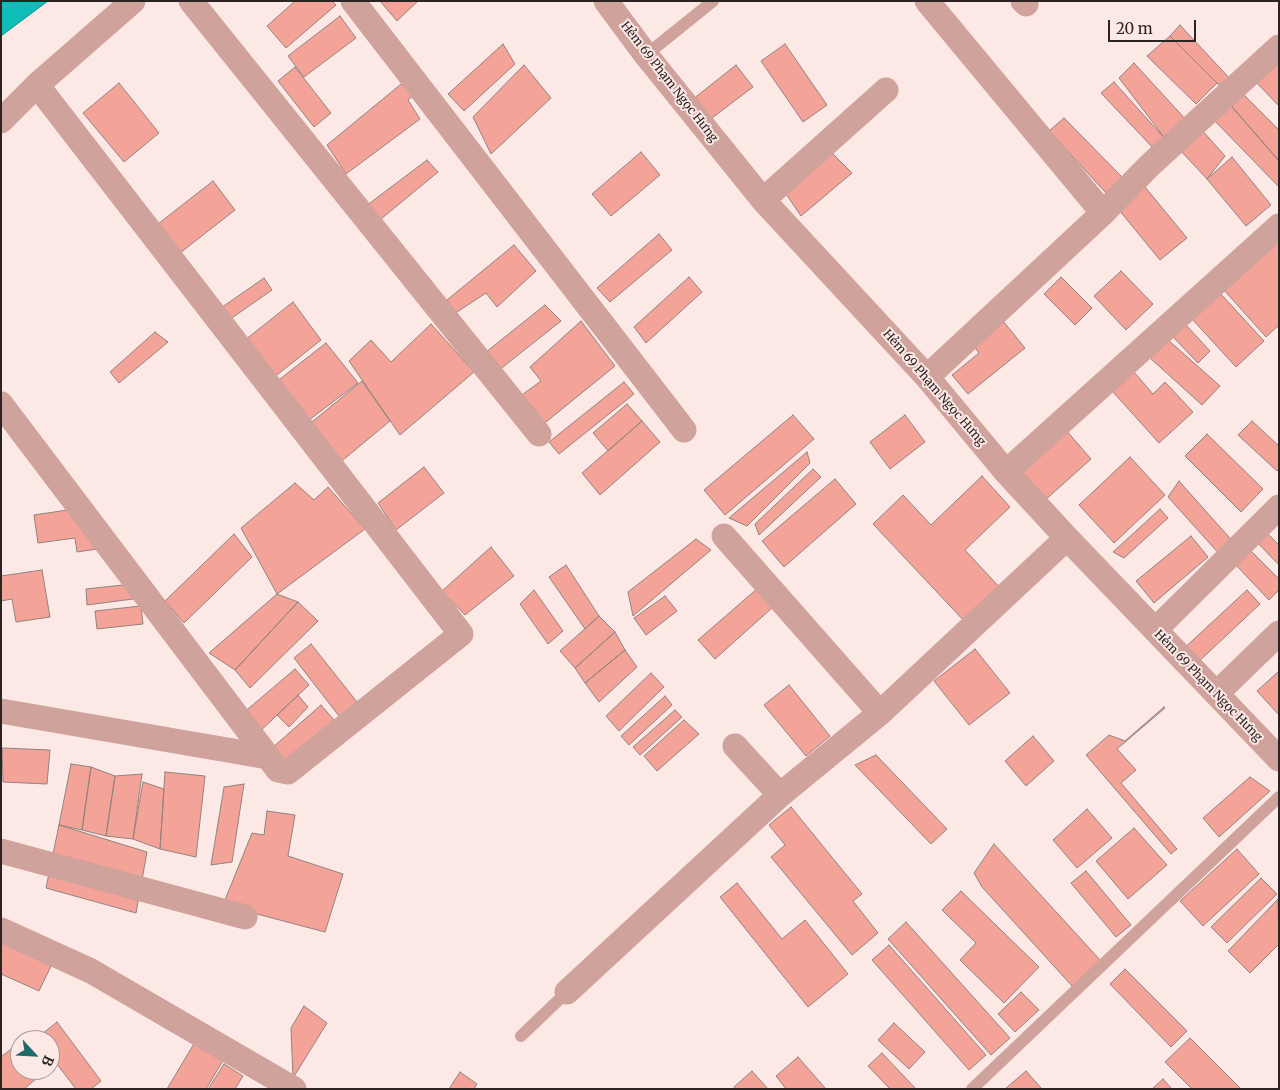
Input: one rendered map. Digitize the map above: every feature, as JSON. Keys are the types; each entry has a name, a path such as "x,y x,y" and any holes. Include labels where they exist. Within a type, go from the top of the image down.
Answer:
{"street":[{"path":"1,121 37,85 133,1"},
{"path":"191,1 539,434"},
{"path":"353,1 684,430"},
{"name":"Hẻm 69 Phạm Ngọc Hưng","path":"606,1 646,55 763,200 928,377 1006,472 1279,759"},
{"path":"927,1 1103,213"},
{"path":"928,377 1103,213 1149,166 1279,47"},
{"path":"1,404 278,770 288,772 461,634 37,85"},
{"path":"763,200 886,90"},
{"path":"1006,472 1279,226"},
{"path":"1155,630 1279,507"},
{"path":"724,536 880,713"},
{"path":"567,992 780,795 880,713 1067,538"},
{"path":"1217,693 1279,633"},
{"path":"1,711 268,757"},
{"path":"735,746 780,795"},
{"path":"1,851 245,917"},
{"path":"1,930 91,970 294,1089"}],"lane":[{"path":"646,55 712,1"},
{"path":"972,1089 1279,798"},
{"path":"522,1036 567,992"}],"water":[{"path":"1,1 48,1 1,36"}],"building":[{"path":"295,1 332,1 336,5 286,48 267,26"},
{"path":"380,1 418,1 397,21"},
{"path":"340,16 356,38 304,77 288,56"},
{"path":"1180,25 1233,82 1222,88 1170,36"},
{"path":"1170,36 1217,83 1196,104 1147,56"},
{"path":"503,44 515,64 464,111 448,94"},
{"path":"785,44 827,105 803,122 761,61"},
{"path":"1279,58 1279,106 1254,80"},
{"path":"1134,63 1188,122 1167,141 1119,78"},
{"path":"524,65 551,98 491,154 473,117"},
{"path":"736,65 753,87 704,124 688,103"},
{"path":"295,67 331,113 314,127 278,81"},
{"path":"406,80 415,94 408,100 420,119 346,174 327,145"},
{"path":"1114,82 1167,141 1154,149 1101,93"},
{"path":"119,83 159,133 124,162 83,113"},
{"path":"1241,92 1279,130 1279,161 1227,101"},
{"path":"1227,101 1279,161 1279,187 1210,116"},
{"path":"1064,118 1124,179 1107,194 1049,131"},
{"path":"1201,129 1225,156 1207,179 1179,149"},
{"path":"830,151 852,173 801,216 784,191"},
{"path":"641,152 660,175 611,216 592,194"},
{"path":"1232,157 1271,205 1246,226 1207,179"},
{"path":"427,160 438,172 381,219 366,206"},
{"path":"213,181 235,210 180,253 158,224"},
{"path":"1145,187 1187,238 1160,260 1119,210"},
{"path":"659,234 672,250 610,302 597,288"},
{"path":"1279,239 1279,325 1266,337 1224,290"},
{"path":"514,245 536,271 497,307 486,293 454,314 447,300"},
{"path":"1121,271 1153,304 1126,330 1094,296"},
{"path":"689,277 702,292 646,343 634,327"},
{"path":"1061,277 1092,308 1075,325 1044,294"},
{"path":"264,278 272,290 226,322 218,310"},
{"path":"1220,293 1264,341 1236,367 1192,319"},
{"path":"293,302 321,340 268,382 240,344"},
{"path":"545,305 561,321 494,374 481,356"},
{"path":"581,321 615,366 541,426 519,397 541,381 530,367"},
{"path":"1003,321 1025,348 968,394 952,375 979,353 973,345"},
{"path":"431,324 474,372 400,435 349,361 371,340 391,362"},
{"path":"1186,325 1210,351 1198,363 1173,337"},
{"path":"155,332 168,342 119,383 110,372"},
{"path":"1167,339 1220,386 1202,405 1150,358"},
{"path":"326,343 358,383 301,426 271,386"},
{"path":"1134,372 1153,394 1165,382 1193,412 1159,443 1113,392"},
{"path":"362,381 390,421 337,465 307,426"},
{"path":"624,382 634,394 559,454 549,442"},
{"path":"627,404 642,421 608,451 593,433"},
{"path":"793,415 814,439 725,515 704,490"},
{"path":"905,415 925,442 890,469 870,442"},
{"path":"642,421 660,442 600,495 582,473"},
{"path":"1252,421 1279,446 1279,469 1277,471 1238,435"},
{"path":"1065,429 1091,459 1043,502 1017,472"},
{"path":"1207,434 1263,489 1241,512 1185,456"},
{"path":"807,452 810,463 747,526 729,518"},
{"path":"1130,457 1165,495 1114,543 1079,505"},
{"path":"424,467 444,493 396,530 378,503"},
{"path":"813,469 821,477 759,535 755,524"},
{"path":"982,476 1010,507 965,550 1002,590 966,623 873,524 903,495 931,525"},
{"path":"835,479 856,504 784,567 762,541"},
{"path":"1179,481 1236,545 1222,557 1168,497"},
{"path":"295,483 314,500 328,487 365,529 277,594 241,528"},
{"path":"74,509 104,548 77,552 75,538 38,543 34,515"},
{"path":"1160,509 1168,518 1124,558 1113,552"},
{"path":"1261,527 1279,545 1279,565 1251,536"},
{"path":"234,534 252,557 184,623 165,601"},
{"path":"1191,536 1208,557 1154,603 1136,581"},
{"path":"696,539 711,550 633,616 628,592"},
{"path":"491,547 514,576 465,615 442,591"},
{"path":"1249,549 1279,579 1279,590 1269,600 1234,563"},
{"path":"566,565 599,616 585,629 549,577"},
{"path":"42,570 50,617 16,622 12,599 1,601 1,576"},
{"path":"766,581 782,599 715,659 698,640"},
{"path":"132,584 133,599 87,605 86,589"},
{"path":"534,590 563,631 548,644 520,604"},
{"path":"1247,590 1260,604 1194,666 1180,652"},
{"path":"277,594 298,602 235,670 209,653"},
{"path":"665,596 677,611 646,635 634,618"},
{"path":"298,602 318,621 250,688 235,670"},
{"path":"141,606 143,624 97,629 95,611"},
{"path":"599,616 615,632 575,668 560,651"},
{"path":"615,632 625,650 585,683 575,668"},
{"path":"311,644 357,702 339,716 294,658"},
{"path":"975,649 1010,693 969,725 934,681"},
{"path":"625,650 637,667 599,702 585,683"},
{"path":"295,669 309,685 257,734 242,714"},
{"path":"1279,671 1279,715 1257,691"},
{"path":"651,673 664,687 619,731 606,716"},
{"path":"789,685 830,736 806,756 764,705"},
{"path":"298,695 308,707 289,727 277,715"},
{"path":"665,696 672,705 629,745 621,736"},
{"path":"321,705 334,720 285,763 272,748"},
{"path":"1164,707 1117,749 1136,770 1121,783 1177,849 1171,854 1086,755 1109,735 1125,741"},
{"path":"675,710 682,717 640,755 633,747"},
{"path":"684,720 699,734 657,771 644,756"},
{"path":"1033,736 1054,761 1026,786 1005,761"},
{"path":"2,748 50,750 47,784 3,782"},
{"path":"876,755 947,829 931,844 855,765"},
{"path":"71,764 91,767 82,830 59,825"},
{"path":"91,767 115,776 106,836 82,830"},
{"path":"165,772 205,776 196,857 160,849"},
{"path":"142,774 133,839 106,836 115,776"},
{"path":"1250,777 1270,791 1219,837 1203,818"},
{"path":"143,782 164,789 160,849 133,839"},
{"path":"244,784 232,862 211,865 224,787"},
{"path":"791,807 862,894 853,901 878,933 852,955 771,857 785,845 769,825"},
{"path":"1087,809 1112,838 1077,868 1053,840"},
{"path":"267,811 295,815 288,856 343,874 325,932 223,905 252,833 264,835"},
{"path":"59,825 147,852 136,913 46,888"},
{"path":"1134,828 1167,865 1128,899 1096,861"},
{"path":"994,844 1101,961 1073,987 982,887 974,873"},
{"path":"1237,849 1259,874 1203,926 1180,901"},
{"path":"1086,871 1131,925 1116,937 1071,883"},
{"path":"1261,878 1277,894 1227,943 1211,927"},
{"path":"737,883 782,939 805,920 848,974 808,1007 720,897"},
{"path":"961,891 1039,967 1004,1003 960,960 976,943 942,910"},
{"path":"1278,899 1279,944 1250,973 1228,951"},
{"path":"906,922 1010,1038 991,1055 888,939"},
{"path":"1,941 53,962 39,991 1,974"},
{"path":"889,945 986,1055 969,1070 872,960"},
{"path":"1125,969 1187,1031 1171,1047 1110,984"},
{"path":"1021,992 1039,1010 1015,1032 998,1014"},
{"path":"304,1006 327,1023 293,1078 291,1028"},
{"path":"57,1022 101,1081 91,1089 76,1089 60,1068 60,1030 47,1030"},
{"path":"894,1023 925,1052 909,1069 878,1040"},
{"path":"198,1037 227,1054 206,1089 167,1089"},
{"path":"1190,1038 1241,1089 1192,1089 1165,1062"},
{"path":"10,1050 10,1080 35,1080 24,1089 1,1089 1,1057"},
{"path":"882,1053 916,1089 890,1089 868,1066"},
{"path":"798,1057 826,1089 786,1089 776,1076"},
{"path":"224,1064 243,1076 235,1089 208,1089"},
{"path":"752,1071 768,1089 735,1089 734,1087"},
{"path":"1026,1071 1042,1089 1005,1089"},
{"path":"460,1072 477,1084 474,1089 449,1089"},
{"path":"1163,1079 1172,1089 1152,1089"}]}
